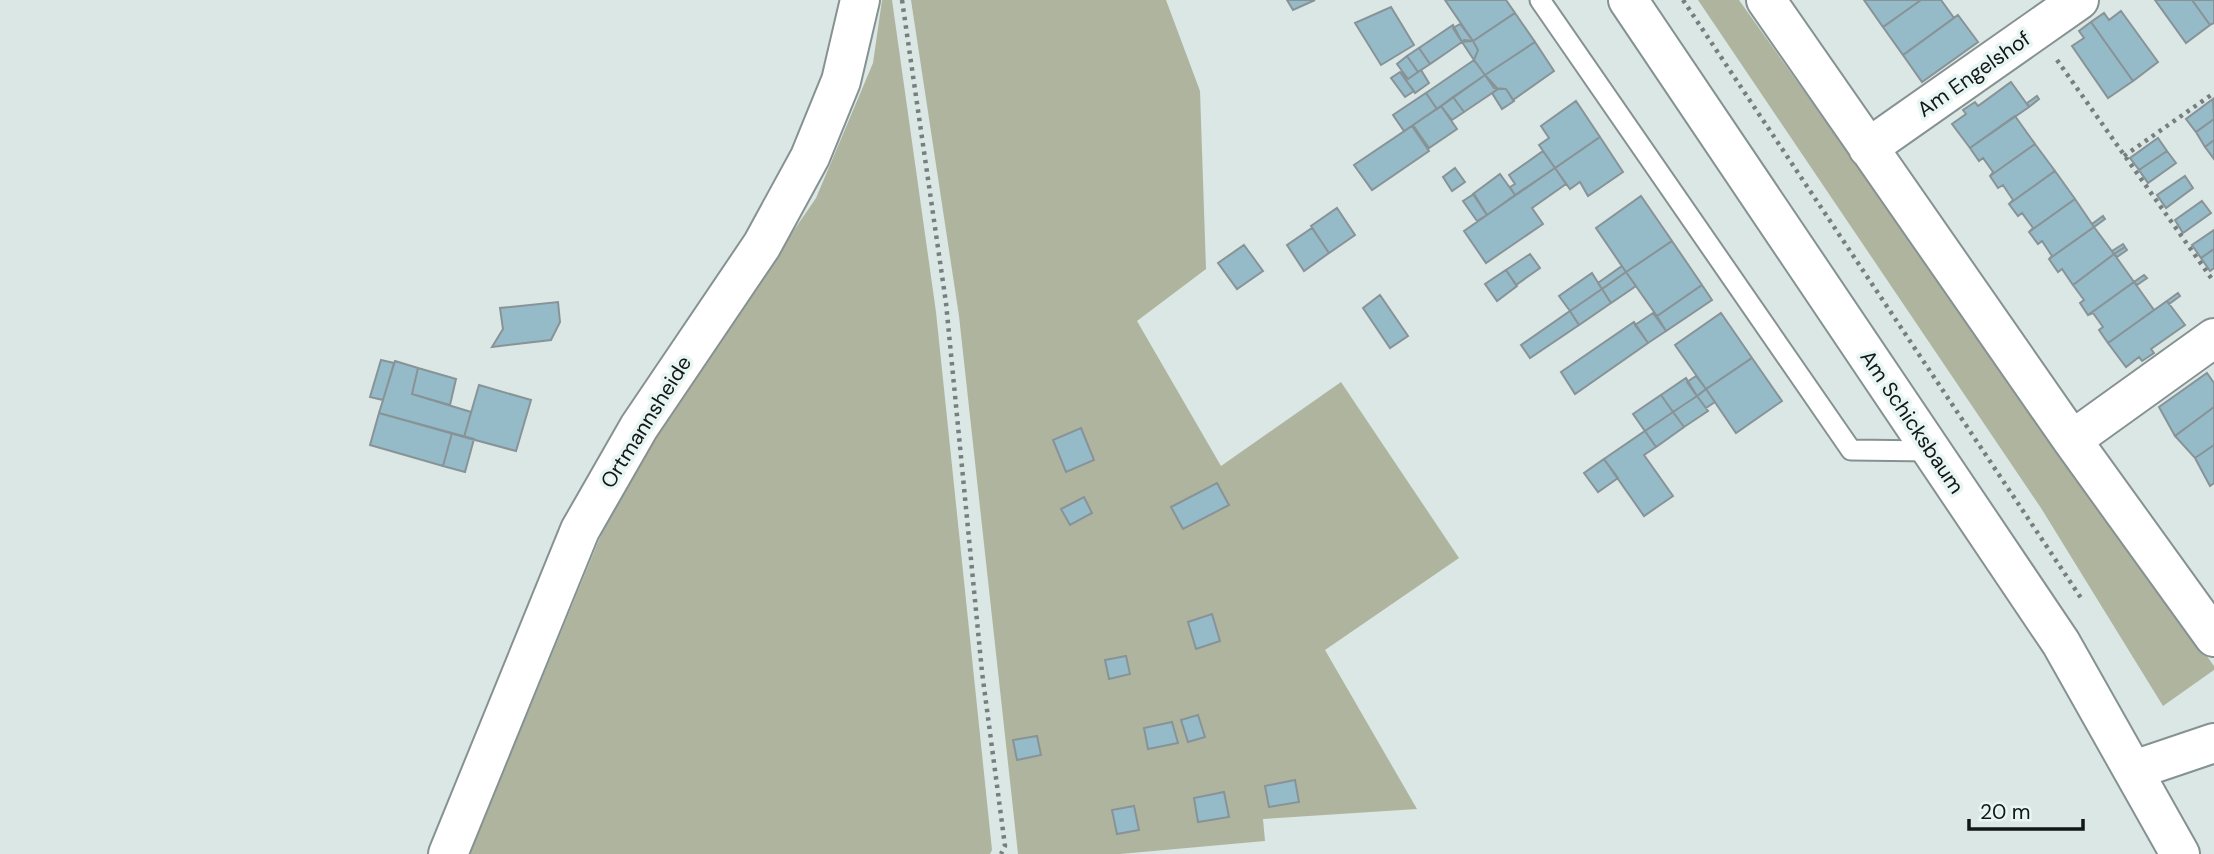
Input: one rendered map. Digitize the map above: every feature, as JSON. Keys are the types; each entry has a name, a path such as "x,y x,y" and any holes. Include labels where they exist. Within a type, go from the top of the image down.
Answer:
{"street":[{"name":"Ortmannsheide","path":"448,854 580,530 639,427 762,245 810,157 841,80 860,0"},
{"name":"Am Schicksbaum","path":"1628,0 2061,643 2180,854"},
{"path":"1766,0 2072,440 2214,637"},
{"name":"Am Engelshof","path":"1868,148 2079,0"},
{"path":"2072,440 2214,338"},
{"path":"2134,769 2214,743"}],"lane":[{"path":"1539,0 1851,450 1932,451"}],"path":[{"path":"902,0 946,303 982,672 1005,846 1001,854"},
{"path":"2036,30 2214,282"},
{"path":"2124,156 2214,93"}],"green space":[{"path":"882,0 892,0 936,312 992,850 990,854 470,854 601,535 669,412 816,198 873,63"},
{"path":"911,0 1166,0 1200,91 1206,269 1137,321 1221,466 1341,382 1459,558 1325,650 1417,809 1263,819 1265,841 1120,854 1018,854 959,316"},
{"path":"1698,0 1739,0 2214,666 2214,670 2163,706 2041,508"}],"building":[{"path":"1287,0 1315,0 1293,10"},
{"path":"1445,0 1506,0 1515,13 1473,41"},
{"path":"1864,0 1921,0 1883,27"},
{"path":"1921,0 1941,0 1954,18 1903,55 1883,27"},
{"path":"2155,0 2192,0 2210,25 2186,43"},
{"path":"2192,0 2214,0 2214,23 2210,25"},
{"path":"1391,7 1414,45 1381,65 1355,23"},
{"path":"2121,11 2158,62 2133,81 2091,22 2104,13 2109,20"},
{"path":"1515,13 1535,42 1485,75 1474,60 1478,50 1473,41"},
{"path":"1958,15 1978,42 1922,82 1903,55"},
{"path":"2091,22 2133,81 2108,98 2072,46 2084,38 2079,31"},
{"path":"1460,24 1473,41 1462,42 1453,28"},
{"path":"1453,25 1462,42 1430,64 1419,48"},
{"path":"1473,41 1478,50 1474,60 1462,42"},
{"path":"1535,42 1554,71 1513,100 1506,89 1494,88 1485,75"},
{"path":"1419,48 1430,64 1418,72 1407,56"},
{"path":"1407,56 1418,72 1408,79 1397,64"},
{"path":"1474,60 1485,75 1437,109 1426,93"},
{"path":"1421,70 1429,83 1415,93 1400,72 1408,79"},
{"path":"1400,72 1414,91 1405,97 1391,78"},
{"path":"1485,75 1498,89 1464,112 1453,97"},
{"path":"2011,82 2029,107 1970,148 1952,124 1966,114 1963,110 1975,102 1978,106"},
{"path":"1498,89 1506,89 1514,101 1502,109 1492,93"},
{"path":"1426,93 1437,109 1404,131 1393,115"},
{"path":"2037,96 2039,99 2029,107 2027,103"},
{"path":"1453,97 1464,112 1452,120 1441,106"},
{"path":"2213,99 2214,119 2196,132 2186,119"},
{"path":"1576,101 1600,137 1555,168 1539,145 1549,138 1541,126"},
{"path":"1441,106 1457,129 1429,148 1413,125"},
{"path":"2015,116 2035,144 1990,176 1993,172 1983,158 1979,161 1970,148"},
{"path":"2214,119 2214,140 2205,147 2196,132"},
{"path":"1412,126 1429,151 1372,190 1354,165"},
{"path":"1600,137 1623,172 1588,196 1580,182 1570,189 1555,168"},
{"path":"2158,138 2167,151 2139,170 2130,158"},
{"path":"2214,140 2214,159 2205,147"},
{"path":"2035,144 2055,171 2009,204 2013,200 2003,185 1998,188 1990,176"},
{"path":"1543,151 1555,168 1515,195 1510,187 1515,184 1509,175"},
{"path":"2167,151 2176,163 2148,183 2139,170"},
{"path":"1455,168 1465,182 1452,191 1443,177"},
{"path":"1555,168 1566,184 1532,208 1543,224 1486,263 1464,231"},
{"path":"2055,171 2075,199 2029,232 2033,228 2022,213 2018,216 2009,204"},
{"path":"1500,174 1515,195 1487,215 1473,194"},
{"path":"2185,176 2193,188 2166,208 2157,195"},
{"path":"1474,194 1487,215 1477,221 1463,201"},
{"path":"1641,196 1672,241 1626,272 1596,228"},
{"path":"2075,199 2094,227 2049,259 2052,256 2042,241 2038,244 2029,232"},
{"path":"2202,201 2211,213 2183,233 2175,220"},
{"path":"1337,208 1355,235 1329,253 1311,226"},
{"path":"2103,216 2105,219 2094,227 2092,224"},
{"path":"2094,227 2114,254 2073,285 2062,269 2058,272 2049,259"},
{"path":"1312,228 1329,253 1304,271 1287,245"},
{"path":"2214,230 2214,249 2201,258 2192,245"},
{"path":"1672,241 1702,285 1657,316 1626,272"},
{"path":"2123,244 2125,247 2114,254 2112,251"},
{"path":"1244,245 1263,271 1237,289 1218,263"},
{"path":"2125,247 2127,250 2117,257 2114,254"},
{"path":"2214,249 2214,268 2210,271 2201,258"},
{"path":"1530,254 1540,268 1516,285 1506,270"},
{"path":"2114,254 2134,282 2088,315 2080,303 2084,300 2073,285"},
{"path":"1622,266 1626,272 1602,289 1598,283"},
{"path":"1506,270 1517,286 1497,301 1485,284"},
{"path":"1626,272 1636,286 1611,303 1602,289"},
{"path":"1592,273 1602,289 1570,311 1559,296"},
{"path":"2144,275 2147,278 2137,285 2134,282"},
{"path":"2134,282 2154,310 2108,343 2099,330 2103,327 2093,313 2088,315"},
{"path":"1702,285 1712,300 1666,331 1657,316"},
{"path":"1602,289 1611,303 1579,325 1570,311"},
{"path":"2178,293 2180,296 2169,304 2167,301"},
{"path":"1380,295 1408,336 1390,348 1363,308"},
{"path":"2167,301 2185,325 2151,349 2154,353 2142,361 2139,357 2126,367 2108,343"},
{"path":"558,302 560,322 551,340 492,347 503,329 500,308"},
{"path":"1570,311 1579,325 1530,358 1521,345"},
{"path":"1653,313 1666,331 1648,343 1635,325"},
{"path":"1721,313 1752,358 1706,389 1675,345"},
{"path":"1634,322 1648,343 1575,394 1561,372"},
{"path":"1752,358 1782,401 1736,433 1706,389"},
{"path":"381,360 394,363 383,400 370,397"},
{"path":"395,361 418,368 412,394 471,412 464,437 379,413"},
{"path":"418,368 456,379 450,405 412,394"},
{"path":"2207,373 2214,383 2214,407 2175,436 2159,407"},
{"path":"1696,376 1706,389 1697,396 1687,382"},
{"path":"1686,378 1697,396 1673,412 1661,395"},
{"path":"479,385 531,400 516,451 464,437"},
{"path":"1706,389 1715,402 1706,408 1697,396"},
{"path":"1661,395 1673,412 1645,431 1633,414"},
{"path":"1697,396 1708,411 1684,427 1673,412"},
{"path":"2214,407 2214,445 2195,458 2175,436"},
{"path":"1673,412 1684,427 1656,447 1645,431"},
{"path":"379,413 452,433 443,466 370,445"},
{"path":"1081,428 1094,460 1066,472 1053,440"},
{"path":"1645,431 1656,447 1644,455 1673,496 1644,516 1604,459"},
{"path":"452,433 474,439 465,472 443,466"},
{"path":"2214,445 2214,483 2210,486 2195,458"},
{"path":"1604,459 1618,478 1598,492 1584,473"},
{"path":"1217,483 1229,505 1183,529 1171,507"},
{"path":"1084,497 1092,513 1070,525 1061,509"},
{"path":"1212,614 1220,641 1196,649 1188,622"},
{"path":"1126,656 1130,674 1109,679 1105,660"},
{"path":"1198,715 1205,737 1188,742 1181,720"},
{"path":"1172,722 1178,743 1148,749 1144,728"},
{"path":"1037,736 1041,755 1017,760 1013,740"},
{"path":"1295,780 1299,802 1269,807 1265,786"},
{"path":"1224,792 1229,817 1198,822 1194,798"},
{"path":"1134,806 1139,830 1117,834 1112,810"}]}
